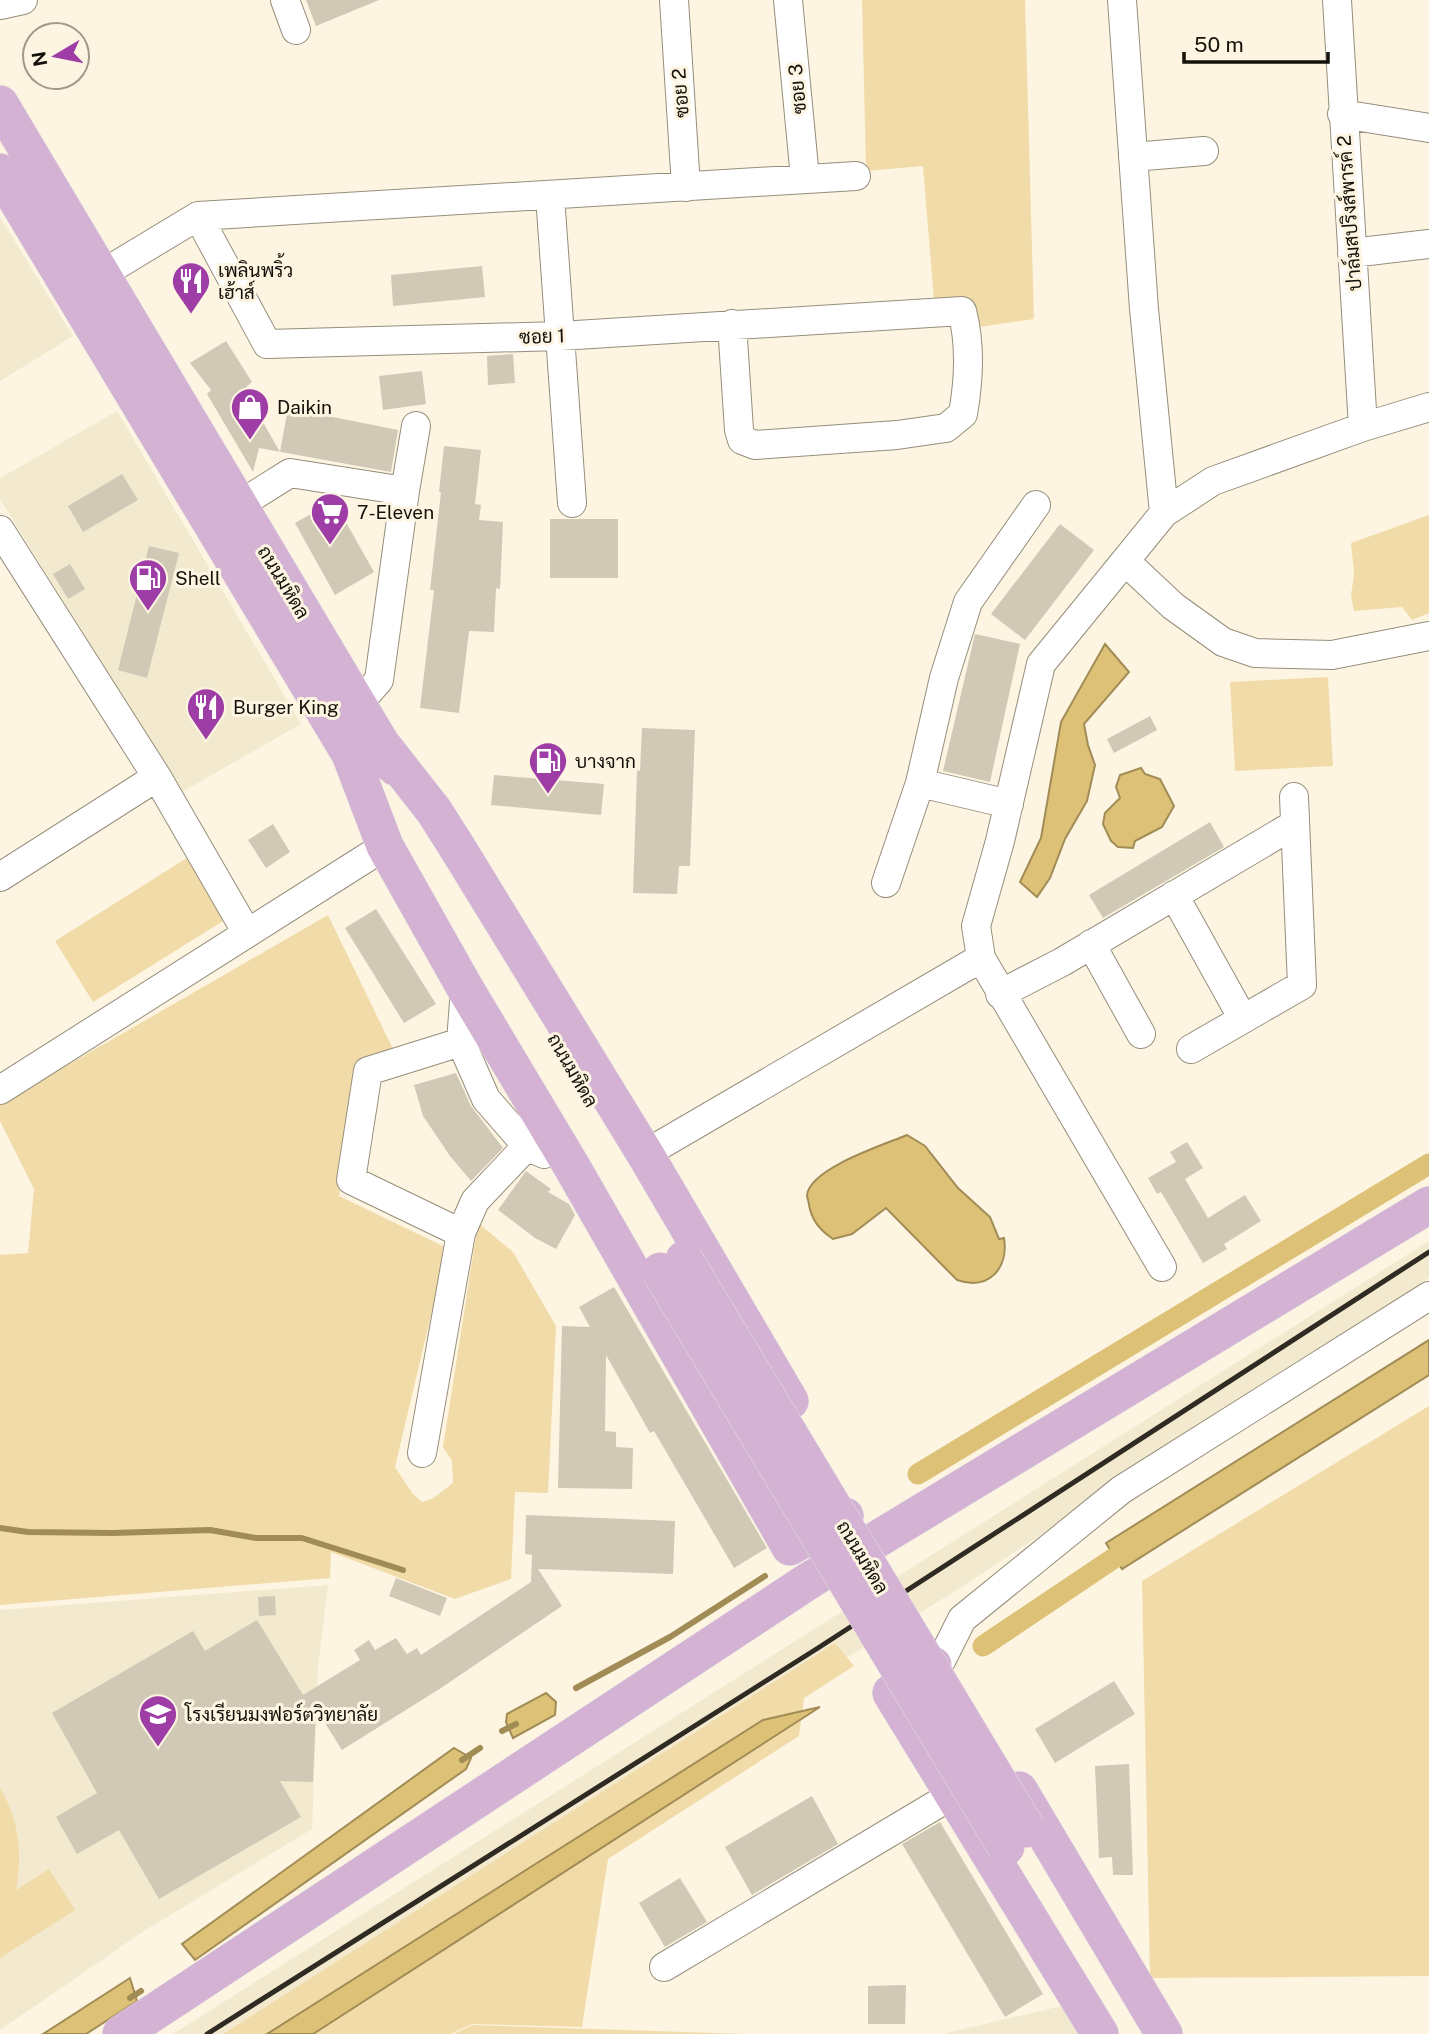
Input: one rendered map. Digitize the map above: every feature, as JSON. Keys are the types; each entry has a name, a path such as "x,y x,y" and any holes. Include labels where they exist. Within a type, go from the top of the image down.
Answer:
{"main road":[{"name":"ถนนมหิดล","path":"0,104 357,705 366,750"},
{"name":"ถนนมหิดล","path":"0,172 366,750 1017,1838 1149,2034"},
{"path":"366,750 385,846 810,1580"},
{"path":"366,750 434,811 447,831 645,1154 874,1541"},
{"path":"121,2034 810,1580 1429,1205"},
{"path":"790,1547 855,1511"},
{"path":"1100,2034 891,1693 936,1649 1164,2034"},
{"name":"ถนนมหิดล","path":"1017,1838 1115,2034"}],"street":[{"path":"0,5 23,0"},
{"path":"285,0 296,30"},
{"name":"ซอย 2","path":"674,0 686,187"},
{"name":"ซอย 3","path":"788,0 806,178"},
{"path":"1122,0 1144,309 1164,513"},
{"name":"ปาล์มสปริงส์พารค์ 2","path":"1337,0 1363,427"},
{"path":"1342,114 1429,128"},
{"path":"1133,157 1204,151"},
{"path":"102,274 198,216 856,176"},
{"path":"550,196 572,503"},
{"name":"ซอย 1","path":"198,216 267,344 560,336 732,324 962,311 967,330 968,382 964,414 946,428 897,435 755,445 742,440 739,430 732,324"},
{"path":"1352,253 1429,244"},
{"path":"1162,1268 981,958 976,926 1009,804 1041,664 1164,513 1213,481 1363,427 1429,407"},
{"path":"357,705 379,680 416,426"},
{"path":"239,505 290,473 405,491"},
{"path":"886,883 920,783 944,678 968,601 1036,505"},
{"path":"0,530 157,777 247,933"},
{"path":"1125,561 1173,606 1223,642 1255,653 1332,655 1429,636"},
{"path":"0,877 157,777"},
{"path":"920,783 1009,804"},
{"path":"1000,994 1062,962 1174,895 1295,810 1302,985 1191,1049"},
{"path":"0,1090 385,846"},
{"path":"1174,895 1243,1019"},
{"path":"1091,944 1141,1034"},
{"path":"645,1154 981,958"},
{"path":"465,988 461,1042 486,1099 527,1146 572,1167"},
{"path":"461,1042 368,1071 351,1180 461,1233"},
{"path":"422,1453 461,1233 475,1201 527,1146"},
{"path":"936,1649 962,1619 1121,1490 1429,1296"},
{"path":"664,1967 954,1794"}],"shaded area":[{"path":"862,0 1025,0 1034,319 973,328 972,299 934,300 923,166 866,171"},
{"path":"0,217 73,336 0,381"},
{"path":"117,411 301,724 182,792 0,499 0,478"},
{"path":"1429,515 1429,613 1412,620 1402,607 1354,611 1351,595 1354,574 1351,543"},
{"path":"1105,644 1129,672 1084,724 1095,765 1087,801 1065,839 1050,878 1037,897 1020,882 1041,838 1061,722"},
{"path":"1328,677 1333,766 1235,771 1230,682"},
{"path":"1141,768 1145,774 1160,779 1174,806 1162,827 1135,841 1133,848 1118,847 1111,841 1103,824 1105,813 1120,798 1116,787 1120,775"},
{"path":"190,856 228,918 93,1002 55,941"},
{"path":"328,915 393,1049 362,1068 339,1196 447,1248 395,1467 412,1493 422,1502 432,1499 453,1483 452,1461 443,1447 478,1223 513,1252 556,1326 548,1493 515,1492 511,1579 455,1599 331,1552 330,1578 0,1605 0,1255 28,1253 34,1189 0,1121 0,1104"},
{"path":"907,1135 925,1146 958,1188 990,1217 999,1239 1004,1238 1005,1249 1000,1267 987,1279 968,1283 957,1280 886,1208 852,1234 833,1239 820,1229 814,1220 807,1195 811,1185 850,1158"},
{"path":"1429,1241 1429,1278 954,1592 382,1942 240,2034 173,2034"},
{"path":"1429,1340 1429,1375 1122,1569 1106,1543"},
{"path":"1429,1406 1429,1976 1150,1978 1142,1581"},
{"name":"โรงเรียนมงฟอร์ตวิทยาลัย","path":"328,1585 318,1668 312,1829 144,1931 0,2030 0,1610"},
{"path":"835,1643 854,1666 804,1698 799,1736 608,1859 582,2027 472,2024 451,2034 223,2034"},
{"path":"546,1693 556,1702 555,1715 513,1738 506,1722 507,1714"},
{"path":"820,1707 313,2034 267,2034 763,1720"},
{"path":"454,1748 471,1758 466,1769 195,1960 182,1944"},
{"path":"0,1788 12,1812 18,1838 16,1890 49,1869 75,1910 0,1958"},
{"path":"130,1978 137,2001 86,2034 43,2034"},
{"path":"1066,2005 1083,2034 942,2034"},
{"path":"472,2025 746,2034 454,2034"}],"building":[{"path":"306,0 379,0 316,26"},
{"path":"482,266 485,297 393,306 391,275"},
{"path":"226,341 252,382 244,389 280,452 259,448 253,472 207,394 211,390 190,363"},
{"path":"513,354 515,383 488,385 487,356"},
{"path":"422,371 426,404 383,410 379,376"},
{"path":"288,408 398,430 391,472 280,452"},
{"path":"444,446 481,450 475,504 481,505 479,520 503,522 500,589 496,588 494,632 469,631 459,713 420,708 434,590 430,590"},
{"path":"122,474 138,500 83,532 68,506"},
{"path":"334,501 374,572 335,595 295,523"},
{"path":"550,519 618,519 618,578 550,578"},
{"path":"1060,524 1094,550 1025,640 991,614"},
{"name":"Shell","path":"149,546 179,553 147,678 118,670"},
{"path":"70,564 85,589 68,599 53,574"},
{"path":"975,634 1020,644 990,782 943,771"},
{"path":"1150,716 1157,730 1114,753 1107,739"},
{"path":"642,728 695,730 690,866 679,866 677,894 633,893 637,770 640,771"},
{"name":"บางจาก","path":"494,775 604,784 601,815 491,805"},
{"path":"1210,822 1224,847 1103,918 1089,895"},
{"path":"273,824 290,852 266,868 248,840"},
{"path":"376,909 436,1004 404,1023 345,928"},
{"path":"456,1073 471,1106 503,1148 471,1181 423,1116 414,1085"},
{"path":"1187,1142 1203,1168 1185,1179 1208,1218 1245,1195 1261,1221 1224,1244 1227,1249 1203,1263 1161,1192 1157,1194 1148,1178 1176,1162 1170,1152"},
{"path":"526,1171 551,1189 548,1192 569,1204 575,1215 556,1249 535,1238 498,1210"},
{"path":"614,1287 767,1548 734,1568 654,1431 650,1433 606,1355 605,1431 616,1432 616,1447 633,1448 632,1489 558,1488 562,1326 590,1327 579,1307"},
{"path":"526,1515 675,1521 673,1574 538,1569 562,1606 441,1688 342,1750 316,1709 313,1782 280,1781 301,1817 159,1899 119,1830 77,1854 56,1817 97,1793 52,1713 193,1631 205,1651 257,1620 303,1695 360,1660 354,1650 369,1640 375,1650 396,1638 407,1654 417,1648 421,1655 531,1582 532,1555 525,1554"},
{"path":"396,1578 447,1598 440,1616 389,1596"},
{"path":"275,1596 276,1615 259,1616 258,1597"},
{"path":"1114,1681 1135,1714 1055,1763 1035,1729"},
{"path":"1129,1764 1133,1875 1113,1875 1112,1857 1099,1858 1095,1766"},
{"path":"812,1796 838,1844 752,1895 725,1847"},
{"path":"940,1822 1043,1994 1005,2017 902,1844"},
{"path":"680,1878 707,1922 665,1947 639,1903"},
{"path":"906,1985 905,2024 868,2024 868,1986"}],"waterway":[{"path":"918,1474 1429,1164"},
{"path":"0,1528 28,1532 113,1533 210,1530 256,1538 302,1538 403,1570"},
{"path":"983,1646 1138,1542"},
{"path":"576,1688 670,1637 765,1576"},
{"path":"502,1731 516,1724"},
{"path":"462,1760 480,1748"},
{"path":"130,1998 141,1991"}],"railway":[{"path":"207,2034 818,1648 1429,1252"}],"place":[{"name":"เพลินพริ้ว เฮ้าส์","path":"191,315"},
{"name":"Daikin","path":"250,441"},
{"name":"7-Eleven","path":"330,546"},
{"name":"Shell","path":"148,612"},
{"name":"Burger King","path":"206,741"},
{"name":"บางจาก","path":"548,795"},
{"name":"โรงเรียนมงฟอร์ตวิทยาลัย","path":"158,1748"}]}
